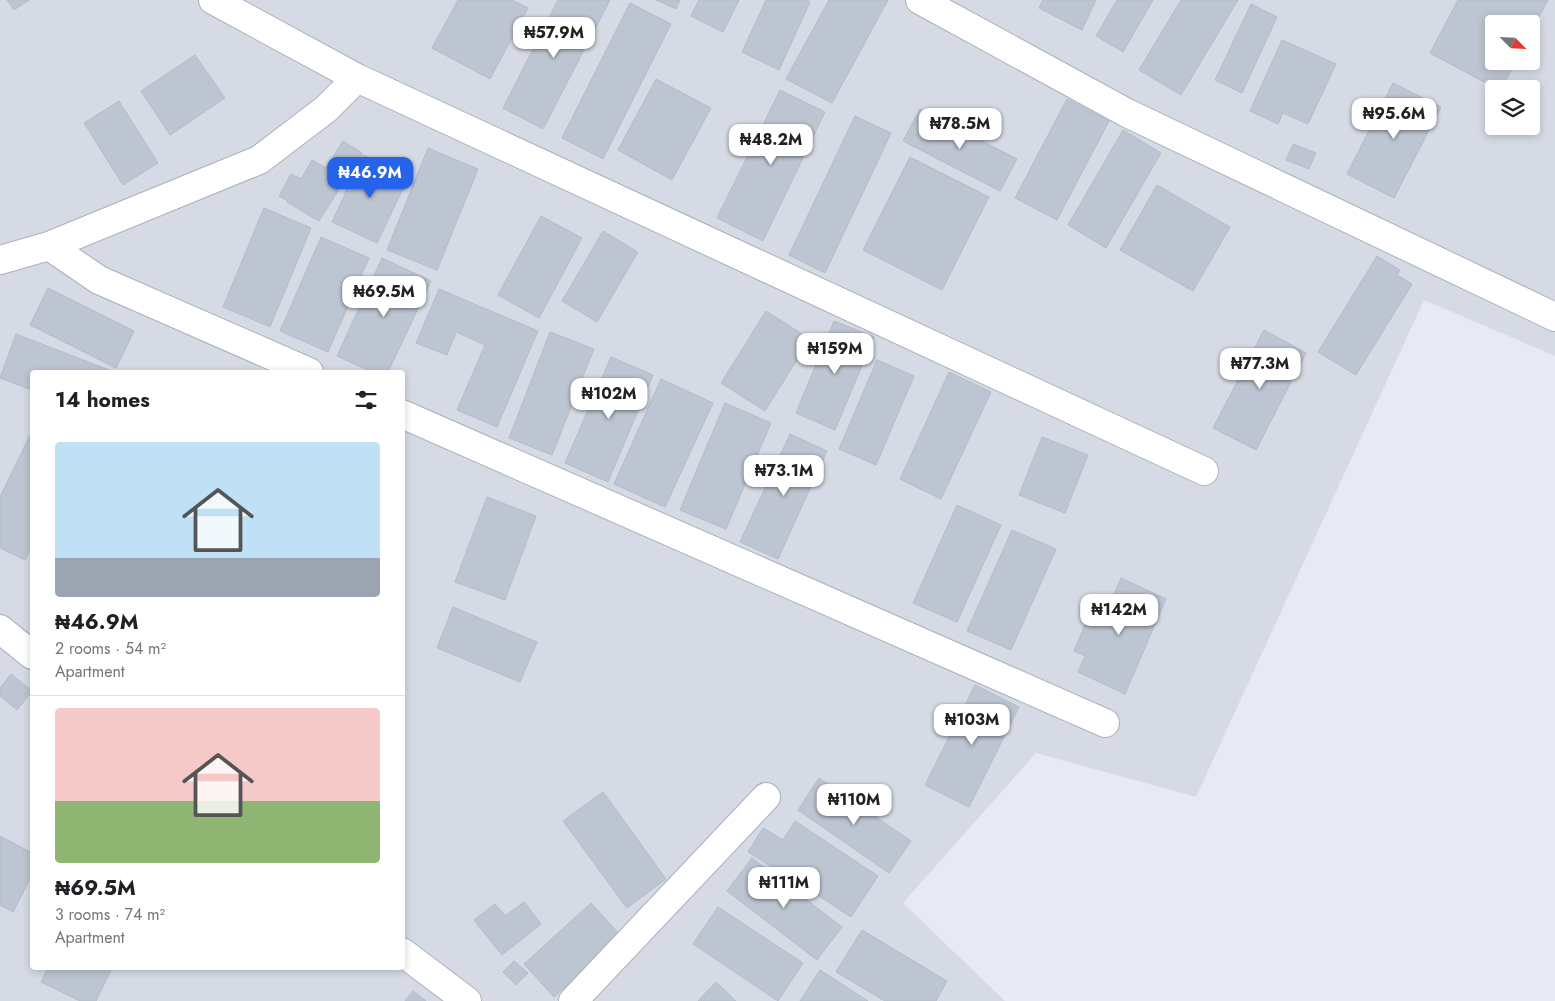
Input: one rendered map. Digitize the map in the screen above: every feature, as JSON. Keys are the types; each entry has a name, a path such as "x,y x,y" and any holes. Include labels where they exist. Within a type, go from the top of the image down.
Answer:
{"street":[{"path":"213,0 244,8 356,78 1204,471"},
{"path":"920,0 1127,113 1555,317"},
{"path":"0,260 49,246 259,160 326,109 356,78"},
{"path":"49,246 99,280 304,370"},
{"path":"405,415 1106,723"},
{"path":"0,629 30,653"},
{"path":"573,1001 766,796"},
{"path":"405,954 467,1001"}],"shaded area":[{"path":"0,0 1555,0 1555,356 1424,300 1196,797 1036,753 903,903 1005,1001 0,1001"}],"building":[{"path":"7,0 29,0 14,10"},
{"path":"458,0 512,0 528,8 490,79 432,48"},
{"path":"558,0 610,0 543,129 503,108"},
{"path":"656,0 680,0 676,9"},
{"path":"699,0 739,0 723,32 691,16"},
{"path":"766,0 807,0 810,2 779,70 742,52"},
{"path":"829,0 888,0 832,103 786,79"},
{"path":"1043,0 1096,0 1082,30 1039,8"},
{"path":"1117,0 1153,0 1123,52 1096,36"},
{"path":"1181,0 1238,0 1181,95 1139,70"},
{"path":"1458,0 1548,0 1540,15 1485,15 1485,70 1511,70 1506,80 1485,80 1485,83 1430,53"},
{"path":"630,3 671,24 603,159 562,138"},
{"path":"1251,4 1277,17 1242,93 1215,80"},
{"path":"1282,40 1336,64 1308,124 1283,113 1278,124 1250,111"},
{"path":"195,55 225,98 170,135 141,91"},
{"path":"656,79 711,108 672,180 618,150"},
{"path":"1393,83 1441,107 1394,198 1347,174"},
{"path":"780,90 825,112 763,241 717,218"},
{"path":"1067,99 1109,121 1057,220 1015,198"},
{"path":"119,101 158,163 123,185 84,123"},
{"path":"920,109 1017,159 1000,191 903,141"},
{"path":"855,116 891,133 825,273 789,255"},
{"path":"1123,130 1161,153 1106,248 1068,225"},
{"path":"343,141 362,153 319,221 279,196 291,174 301,179 312,160 326,168"},
{"path":"1293,144 1316,153 1309,169 1286,160"},
{"path":"428,148 478,169 437,270 387,250"},
{"path":"363,155 409,176 377,243 332,222"},
{"path":"910,157 989,197 942,290 863,250"},
{"path":"1157,185 1230,227 1193,291 1120,250"},
{"path":"264,208 311,228 270,327 223,307"},
{"path":"541,216 582,238 539,318 498,295"},
{"path":"603,231 638,252 597,322 562,301"},
{"path":"321,237 369,258 328,352 280,331"},
{"path":"1377,256 1400,270 1397,275 1412,284 1356,375 1318,352"},
{"path":"382,258 431,281 389,370 368,370 337,356"},
{"path":"48,288 134,331 116,368 30,325"},
{"path":"439,289 538,331 497,427 457,410 485,345 456,332 447,355 416,343"},
{"path":"766,311 810,339 765,411 721,383"},
{"path":"834,321 874,337 835,430 796,413"},
{"path":"1264,330 1306,353 1256,450 1213,428"},
{"path":"550,332 594,349 552,455 509,438"},
{"path":"16,334 109,370 30,370 30,389 0,378"},
{"path":"611,357 653,375 608,482 565,463"},
{"path":"877,360 914,376 876,465 839,449"},
{"path":"949,372 991,392 941,499 900,479"},
{"path":"661,379 713,403 665,507 614,484"},
{"path":"725,403 771,423 726,529 680,510"},
{"path":"790,434 827,451 778,559 740,542"},
{"path":"30,435 30,550 25,560 0,548 0,497"},
{"path":"1042,437 1088,455 1065,513 1019,495"},
{"path":"487,497 536,516 505,600 455,582"},
{"path":"957,505 1001,525 957,622 913,603"},
{"path":"1012,530 1056,549 1011,650 967,631"},
{"path":"1121,578 1166,599 1125,694 1078,672 1085,656 1074,651 1090,613 1104,617"},
{"path":"453,607 537,642 520,682 437,648"},
{"path":"11,674 30,689 30,694 17,710 0,696 0,688"},
{"path":"975,685 1019,707 969,807 925,785"},
{"path":"819,778 911,841 889,873 798,810"},
{"path":"603,792 666,879 627,908 563,821"},
{"path":"795,821 878,876 851,917 748,852 763,828 783,840"},
{"path":"0,836 30,852 30,879 13,912 0,905"},
{"path":"752,858 842,927 817,960 727,891"},
{"path":"524,902 541,924 502,955 474,920 495,904 505,916"},
{"path":"591,903 621,936 554,997 524,964"},
{"path":"718,907 803,963 778,1001 693,944"},
{"path":"862,930 947,981 936,1001 885,1001 836,972"},
{"path":"514,961 528,973 516,985 503,972"},
{"path":"47,970 111,970 96,1001 80,1001 41,982"},
{"path":"820,970 868,1001 800,1001"},
{"path":"716,982 736,1001 698,1001"},
{"path":"413,991 426,1001 405,1001"}]}
